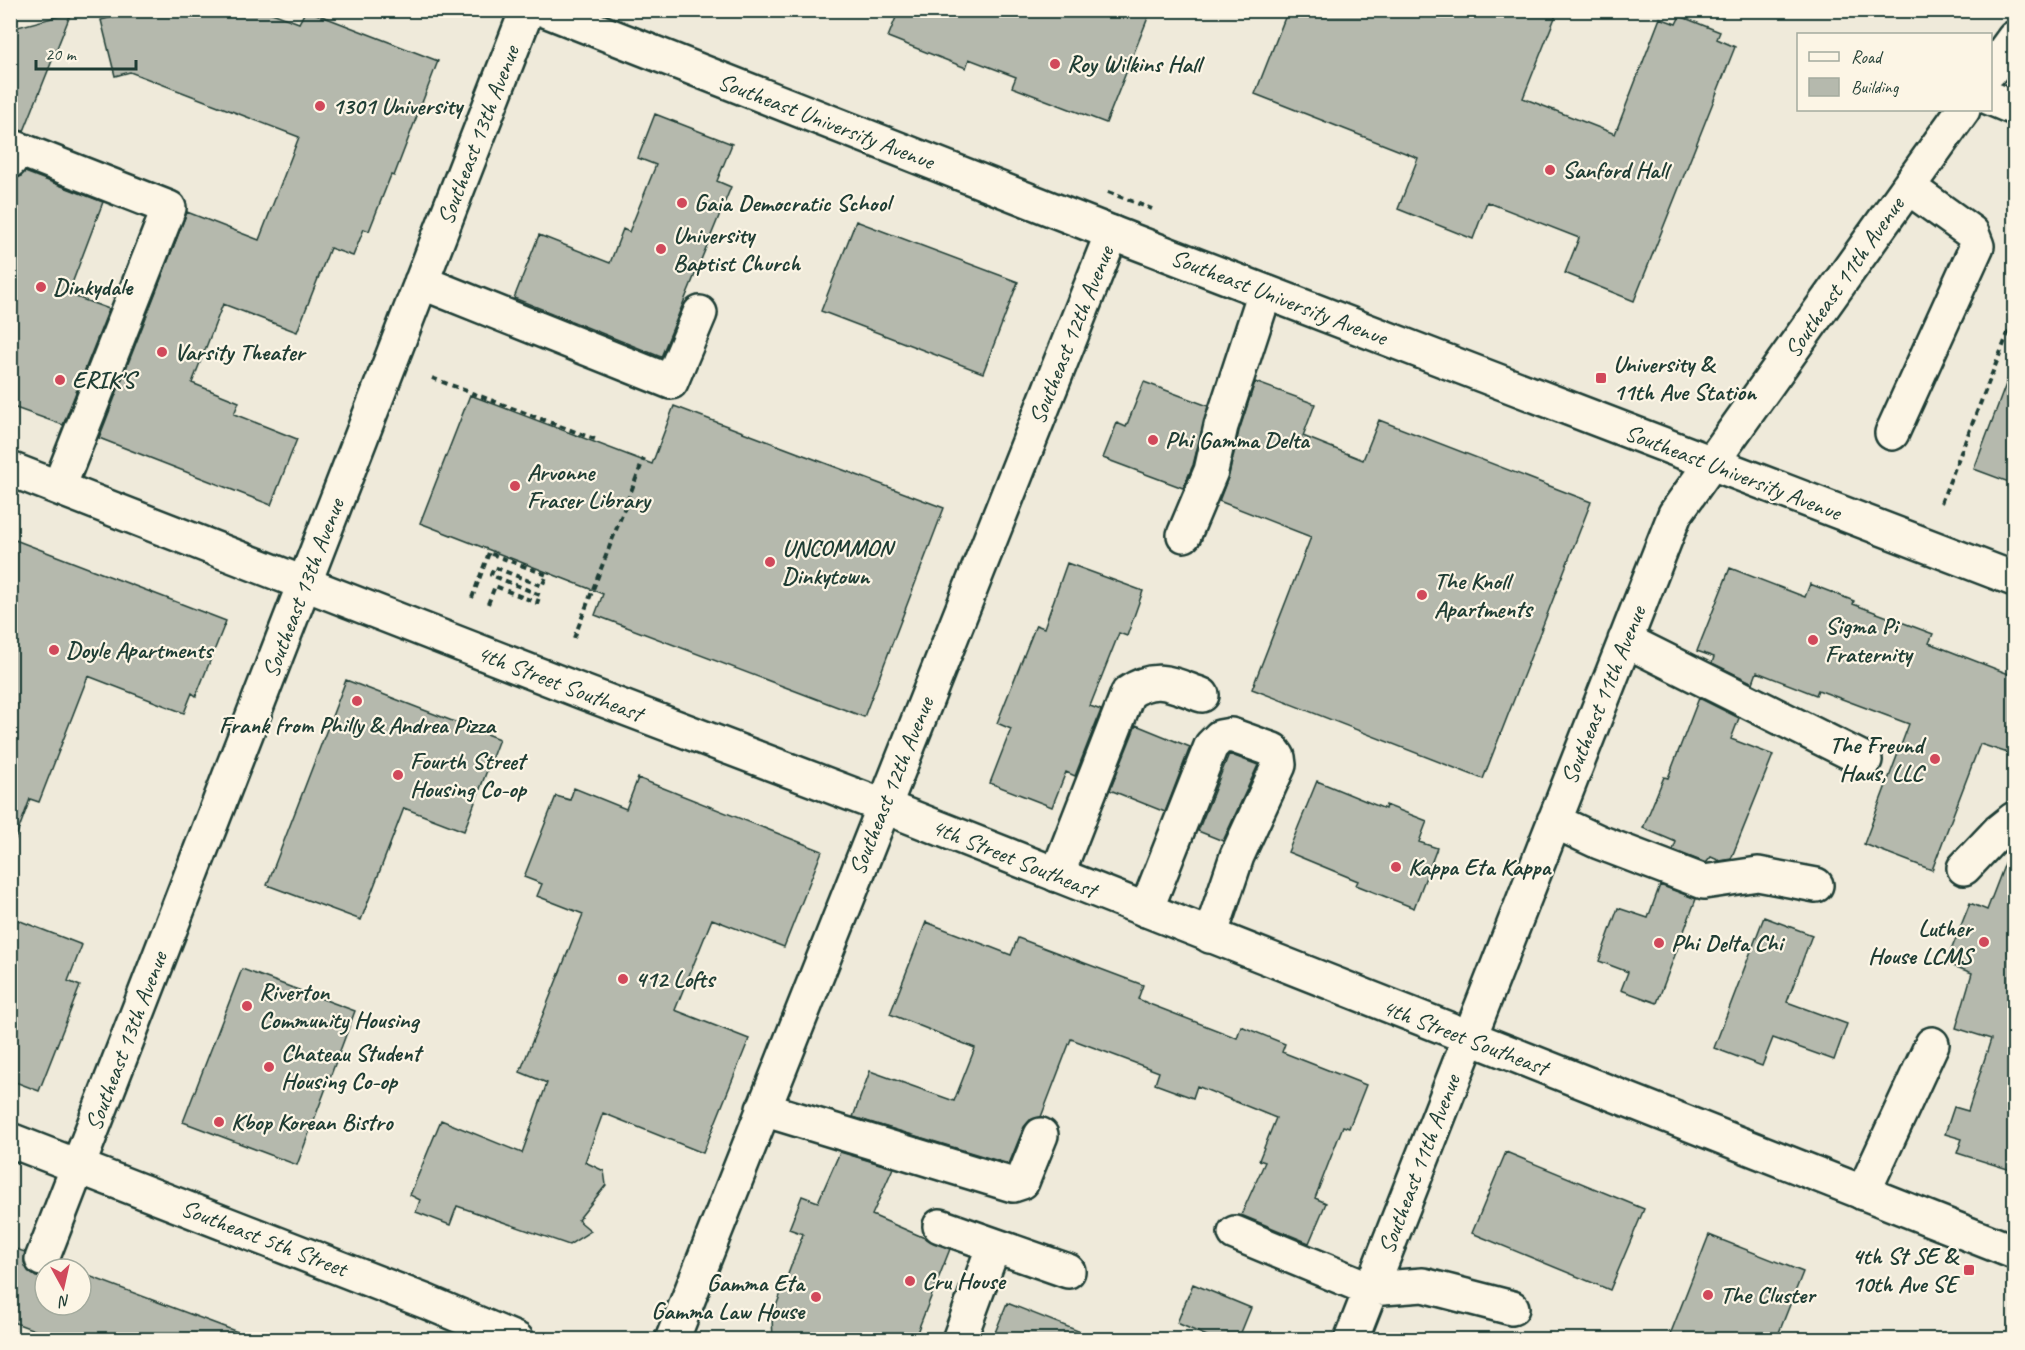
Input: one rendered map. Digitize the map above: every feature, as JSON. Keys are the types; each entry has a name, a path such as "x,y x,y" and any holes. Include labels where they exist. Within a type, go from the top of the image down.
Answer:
{"street":[{"name":"Southeast 13th Avenue","path":"43,1257 526,10"},
{"name":"Southeast University Avenue","path":"545,10 1112,233 2014,579"},
{"path":"1992,68 2014,38"},
{"path":"1992,99 2014,108"},
{"name":"Southeast 11th Avenue","path":"1351,1340 1675,513 1962,111"},
{"path":"10,161 16,148 169,208 59,487"},
{"path":"1892,433 1977,246 1972,233 1908,187"},
{"name":"Southeast 12th Avenue","path":"672,1340 1112,233"},
{"path":"421,282 671,382 700,313"},
{"path":"1184,535 1210,471 1221,426 1265,292"},
{"name":"4th Street Southeast","path":"10,469 883,806 2014,1252"},
{"path":"1625,640 1865,760"},
{"path":"1057,875 1128,693 1141,684 1158,680 1202,695"},
{"path":"1146,910 1211,746 1220,737 1231,735 1273,750 1278,757 1279,765 1238,856 1210,936"},
{"path":"1964,868 1999,831 2014,819"},
{"path":"1554,820 1599,842 1704,882 1758,874 1816,885"},
{"path":"1863,1193 1932,1044"},
{"path":"763,1109 1013,1185 1022,1182 1041,1136"},
{"name":"Southeast 5th Street","path":"10,1140 517,1340"},
{"path":"940,1226 1068,1271"},
{"path":"1235,1233 1370,1289 1423,1285 1512,1308"},
{"path":"959,1340 994,1245"}],"path":[{"path":"1941,502 2014,318"},
{"path":"432,378 549,424 597,440"},
{"path":"574,638 644,458"},
{"path":"472,598 490,552 547,575 542,586 494,567 491,575 540,595 537,603 495,586 488,604"},
{"path":"2006,1340 2014,1318"}],"building":[{"path":"139,10 264,10 299,23 306,10 438,61 394,176 391,175 369,231 364,229 353,256 330,248 297,332 223,304 192,383 239,402 234,414 297,439 271,505 99,438 187,212 259,240 299,137 130,72 115,76 101,20"},
{"name":"Roy Wilkins Hall","path":"899,10 1151,10 1106,123 1012,87 1016,77 969,59 966,68 888,37"},
{"name":"Sanford Hall","path":"1288,10 1558,10 1523,98 1615,134 1660,18 1676,24 1680,16 1720,32 1717,39 1735,47 1634,301 1565,273 1579,238 1487,202 1473,239 1398,209 1418,158 1255,94"},
{"path":"71,13 24,131 10,131 10,29"},
{"name":"University Baptist Church","path":"655,114 732,144 717,181 731,187 661,357 514,298 539,235 610,263 623,229 629,232 656,165 638,158"},
{"name":"Dinkydale","path":"25,172 103,202 68,294 109,309 63,425 10,406 10,180 20,177"},
{"path":"856,221 1018,282 983,373 821,311"},
{"path":"2012,368 2014,369 2014,484 1974,469"},
{"name":"Phi Gamma Delta","path":"1144,382 1208,406 1193,465 1183,488 1103,458 1117,423 1126,427"},
{"name":"The Knoll Apartments","path":"1255,382 1315,404 1303,436 1363,460 1379,420 1591,502 1483,779 1252,689 1311,537 1219,501 1229,475 1239,431"},
{"name":"UNCOMMON Dinkytown","path":"470,395 652,464 674,406 944,508 864,717 595,615 603,594 420,523"},
{"name":"Doyle Apartments","path":"10,538 226,621 196,696 192,693 184,713 88,676 39,802 30,799 13,845"},
{"path":"1067,563 1143,591 1127,636 1119,633 1090,706 1101,710 1075,776 1066,772 1052,807 990,783 1011,729 997,723 1036,625 1044,628"},
{"path":"1730,568 1805,597 1810,584 1854,601 1853,604 1933,634 1929,643 2014,676 2014,755 1980,744 1932,870 1864,844 1909,724 1818,690 1816,695 1757,672 1753,683 1712,663 1714,657 1697,651"},
{"name":"Fourth Street Housing Co-op","path":"346,680 499,739 464,831 404,808 361,920 267,885"},
{"path":"1699,698 1739,718 1731,739 1773,755 1731,859 1720,861 1711,857 1706,863 1673,850 1676,842 1643,828 1664,777 1668,778"},
{"path":"1136,725 1190,747 1165,812 1110,790"},
{"path":"1229,754 1258,765 1223,841 1198,831"},
{"name":"412 Lofts","path":"638,778 822,851 784,947 712,919 675,1010 749,1039 703,1153 603,1113 585,1162 604,1171 606,1185 578,1220 591,1231 569,1245 457,1206 450,1225 416,1212 420,1200 410,1195 441,1120 522,1153 547,1083 520,1072 583,914 537,896 542,884 524,877 556,796 570,800 574,788 626,809"},
{"path":"1317,781 1385,809 1386,805 1427,821 1419,842 1437,848 1414,908 1356,885 1358,881 1288,852"},
{"path":"2014,844 2014,1171 1957,1153 1962,1139 1945,1134 1954,1107 1968,1111 1991,1039 1956,1028 1972,973 1946,963 1970,903 1987,910"},
{"name":"Phi Delta Chi","path":"1660,885 1696,899 1657,1003 1621,990 1628,972 1599,961 1618,908 1648,918"},
{"path":"10,917 82,945 68,981 80,986 39,1091 10,1080"},
{"path":"1764,917 1812,935 1787,1002 1847,1024 1834,1060 1773,1038 1762,1066 1714,1048"},
{"path":"926,922 1011,955 1018,938 1143,985 1138,999 1152,1005 1237,1038 1241,1026 1285,1044 1282,1052 1366,1085 1349,1128 1343,1126 1315,1198 1326,1203 1309,1243 1241,1215 1265,1162 1259,1160 1276,1118 1197,1086 1193,1098 1155,1084 1159,1072 1071,1039 1041,1117 1030,1120 1024,1127 1009,1164 853,1117 870,1071 954,1101 975,1048 890,1014"},
{"name":"Chateau Student Housing Co-op","path":"242,969 355,1011 297,1165 183,1122"},
{"path":"840,1152 893,1168 872,1215 950,1249 914,1340 773,1340 772,1317 803,1234 789,1229 802,1196 818,1202"},
{"path":"1506,1152 1644,1209 1610,1290 1472,1233"},
{"path":"1709,1235 1803,1272 1776,1340 1668,1340"},
{"path":"10,1247 25,1252 24,1262 28,1271 33,1275 33,1317 93,1317 93,1278 251,1337 250,1340 61,1340 10,1321"},
{"path":"1193,1284 1251,1308 1238,1340 1216,1340 1177,1323"},
{"path":"1007,1303 1096,1338 1096,1340 992,1340"}],"place":[{"name":"Roy Wilkins Hall","path":"1055,64"},
{"name":"1301 University","path":"320,106"},
{"name":"Sanford Hall","path":"1550,170"},
{"name":"Gaia Democratic School","path":"682,203"},
{"name":"University Baptist Church","path":"661,249"},
{"name":"Dinkydale","path":"41,287"},
{"name":"Varsity Theater","path":"162,352"},
{"name":"University & 11th Ave Station","path":"1601,378"},
{"name":"ERIK'S","path":"60,380"},
{"name":"Phi Gamma Delta","path":"1153,440"},
{"name":"Arvonne Fraser Library","path":"515,486"},
{"name":"UNCOMMON Dinkytown","path":"770,562"},
{"name":"The Knoll Apartments","path":"1422,595"},
{"name":"Sigma Pi Fraternity","path":"1813,640"},
{"name":"Doyle Apartments","path":"54,650"},
{"name":"Frank from Philly & Andrea Pizza","path":"357,701"},
{"name":"The Freund Haus, LLC","path":"1935,759"},
{"name":"Fourth Street Housing Co-op","path":"398,775"},
{"name":"Kappa Eta Kappa","path":"1396,867"},
{"name":"Luther House LCMS","path":"1984,942"},
{"name":"Phi Delta Chi","path":"1659,943"},
{"name":"412 Lofts","path":"623,979"},
{"name":"Riverton Community Housing","path":"247,1006"},
{"name":"Chateau Student Housing Co-op","path":"269,1067"},
{"name":"Kbop Korean Bistro","path":"219,1122"},
{"name":"4th St SE & 10th Ave SE","path":"1969,1270"},
{"name":"Cru House","path":"910,1281"},
{"name":"The Cluster","path":"1708,1295"},
{"name":"Gamma Eta Gamma Law House","path":"816,1297"}]}
